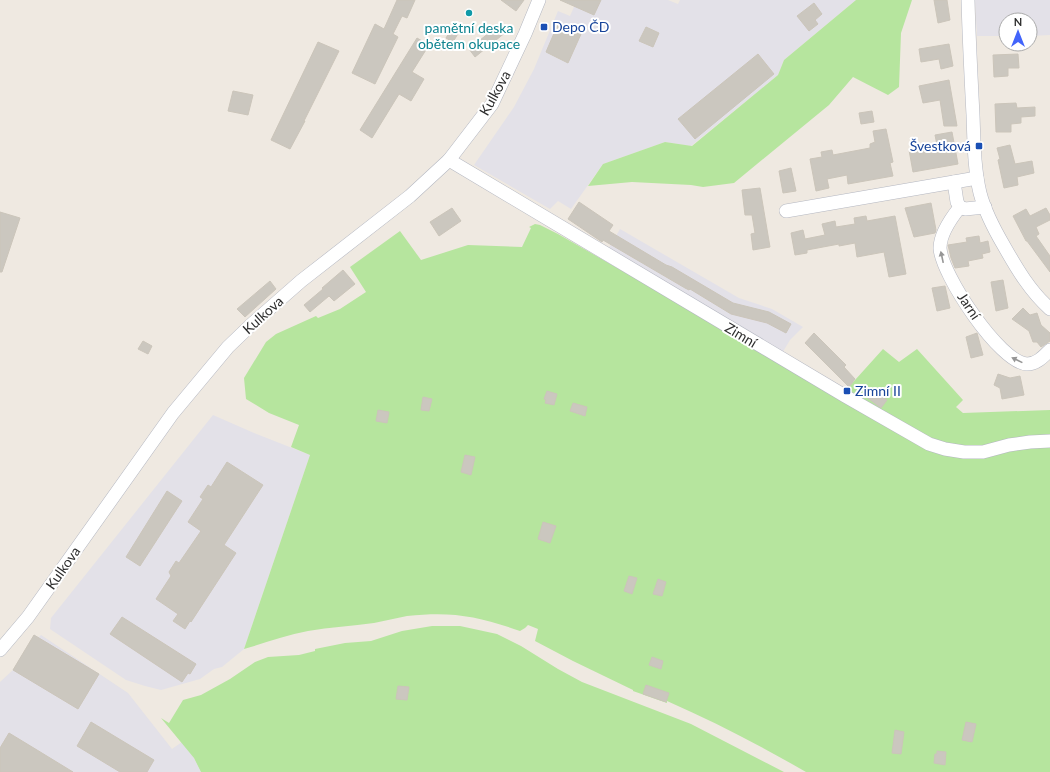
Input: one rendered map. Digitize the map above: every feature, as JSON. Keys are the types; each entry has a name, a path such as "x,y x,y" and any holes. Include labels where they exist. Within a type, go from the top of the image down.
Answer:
{"street":[{"name":"Kulkova","path":"0,650 28,617 173,413 228,347 301,281 410,196 449,160 492,104 528,28 539,0"},
{"path":"968,0 974,146 977,178 985,207 994,229 1018,271 1029,286 1050,309"},
{"name":"Zimní","path":"449,160 838,392 929,444 945,449 964,452 982,452 1016,444 1050,441"},
{"path":"786,211 977,178"},
{"path":"954,182 958,209 985,207"},
{"name":"Jarní","path":"958,209 942,237 940,248 946,271 958,291 989,335 1014,360 1020,363 1032,363 1037,361 1050,350"}],"shaded area":[{"path":"577,0 668,0 678,4 680,0 856,0 784,60 778,75 691,146 665,142 603,164 571,209 558,201 550,209 474,165 514,107 534,69 558,11 570,16"},
{"path":"975,0 1050,0 1050,35 1038,36 1038,12 998,12 998,36 977,36"},
{"path":"620,229 739,298 772,309 803,327 790,340 781,355 607,251"},
{"path":"213,415 310,455 244,649 222,667 214,669 200,679 161,690 126,680 50,629 51,618"},
{"path":"34,635 39,637 41,635 128,693 172,749 182,742 194,758 201,772 0,772 0,682 13,670"}],"green space":[{"path":"856,0 912,0 901,33 899,87 888,95 853,77 829,105 734,183 703,187 632,182 588,186 603,164 665,142 692,146 778,75 784,60"},
{"path":"535,224 558,234 940,452 1050,444 1050,772 806,772 703,717 667,701 667,703 633,691 535,641 538,629 528,625 520,631 477,618 464,616 438,614 407,616 374,623 308,631 244,649 310,455 291,447 299,425 269,413 246,399 244,378 266,342 276,334 316,316 318,318 340,309 366,292 350,267 400,231 421,260 468,245 522,247 531,228 529,227"},
{"path":"883,349 899,362 917,349 963,400 956,407 963,413 1050,410 1050,438 981,448 935,442 846,390"},
{"path":"432,626 460,626 497,634 521,646 582,682 691,724 784,772 201,772 194,758 161,718 169,723 183,700 201,695 230,679 255,662 268,657 299,655 315,651 315,649 345,643 371,641 402,631"}],"building":[{"path":"397,0 415,0 407,18 402,16 393,34 398,37 375,84 352,73 375,24 384,29"},
{"path":"501,0 524,0 516,11"},
{"path":"560,0 601,0 594,15"},
{"path":"934,0 947,0 950,20 938,23"},
{"path":"814,3 822,14 815,20 818,24 809,31 797,16"},
{"path":"455,23 462,27 453,42 446,38"},
{"path":"500,24 506,32 475,57 469,49"},
{"path":"558,24 581,34 568,63 546,52"},
{"path":"646,27 659,33 653,47 639,41"},
{"path":"417,38 429,45 412,72 424,79 411,101 399,94 372,138 360,130"},
{"path":"318,42 339,51 290,149 271,140"},
{"path":"949,44 953,66 941,69 939,59 921,62 919,49"},
{"path":"758,54 774,74 695,139 678,119"},
{"path":"1018,54 1019,68 1008,68 1008,76 994,77 993,55"},
{"path":"949,80 957,126 944,126 940,100 923,103 919,86"},
{"path":"233,91 253,95 248,115 228,111"},
{"path":"1016,103 1017,108 1035,107 1035,116 1021,117 1021,123 1011,124 1011,132 996,132 995,104"},
{"path":"872,111 874,122 861,124 859,113"},
{"path":"886,129 893,162 890,163 893,176 848,184 847,175 827,179 829,188 816,191 810,159 822,157 821,152 832,150 833,155 870,148 870,144 875,142 873,131"},
{"path":"952,132 958,164 913,172 909,150 937,145 935,135"},
{"path":"1010,145 1015,164 1032,161 1034,173 1017,177 1018,185 1004,188 997,148"},
{"path":"791,168 796,191 783,193 779,171"},
{"path":"760,188 770,247 753,250 751,234 755,233 752,215 745,215 742,190"},
{"path":"579,202 613,225 609,231 666,265 672,267 733,303 769,312 791,324 786,333 767,323 731,314 603,240 602,242 568,219"},
{"path":"931,203 936,230 935,233 914,237 905,208"},
{"path":"452,208 461,221 439,236 430,222"},
{"path":"1046,208 1050,215 1050,220 1036,227 1039,234 1036,236 1050,256 1050,272 1026,241 1013,216 1026,209 1030,216"},
{"path":"0,212 20,218 2,272 0,272"},
{"path":"866,216 867,221 895,216 906,274 889,277 884,252 857,257 855,243 839,246 839,244 807,250 807,253 795,255 791,233 803,230 805,239 825,235 822,224 835,221 836,227 855,224 854,218"},
{"path":"979,236 980,243 988,241 990,252 982,254 983,258 968,261 969,266 955,268 948,245 967,242 966,238"},
{"path":"343,270 355,284 334,301 329,296 310,312 304,305"},
{"path":"1003,280 1008,308 996,311 991,282"},
{"path":"270,281 276,289 245,317 237,309"},
{"path":"945,286 950,308 937,311 932,288"},
{"path":"1023,308 1030,315 1037,313 1041,325 1050,333 1050,341 1041,347 1037,342 1033,342 1029,331 1012,319"},
{"path":"814,333 846,365 844,367 855,379 849,387 805,343"},
{"path":"977,333 983,355 971,358 966,337"},
{"path":"143,341 152,346 148,354 138,349"},
{"path":"998,374 1010,378 1020,376 1024,395 1002,399 1000,388 994,385"},
{"path":"872,389 887,400 881,408 865,396"},
{"path":"547,391 557,394 554,405 545,403 546,400 544,399"},
{"path":"423,397 432,399 429,411 421,410"},
{"path":"573,403 587,407 585,416 570,411"},
{"path":"378,410 389,412 387,423 376,421"},
{"path":"465,455 475,457 471,475 461,472"},
{"path":"227,462 263,485 224,545 236,553 185,629 173,621 178,614 156,599 171,576 169,572 176,561 179,563 201,531 188,522 203,499 200,497 208,485 211,487"},
{"path":"167,491 182,501 140,566 126,557"},
{"path":"543,522 556,526 550,543 538,539"},
{"path":"629,576 637,578 632,594 624,591"},
{"path":"658,579 666,582 662,596 653,594"},
{"path":"122,617 196,664 190,674 188,673 182,682 110,634"},
{"path":"34,635 99,674 78,709 13,670"},
{"path":"652,657 663,661 661,669 649,665"},
{"path":"646,685 669,693 666,702 643,694"},
{"path":"398,686 409,687 407,700 396,699"},
{"path":"91,722 154,760 147,772 120,772 77,746"},
{"path":"966,722 976,724 972,742 962,740"},
{"path":"895,730 904,732 901,754 892,753"},
{"path":"9,733 73,772 0,772 0,748"},
{"path":"937,751 946,752 945,765 934,763 935,754 937,754"}],"place":[{"name":"pamětní deska obětem okupace","path":"469,13"},
{"name":"Depo ČD","path":"544,27"},
{"name":"Švestková","path":"979,146"},
{"name":"Zimní II","path":"847,391"}]}
